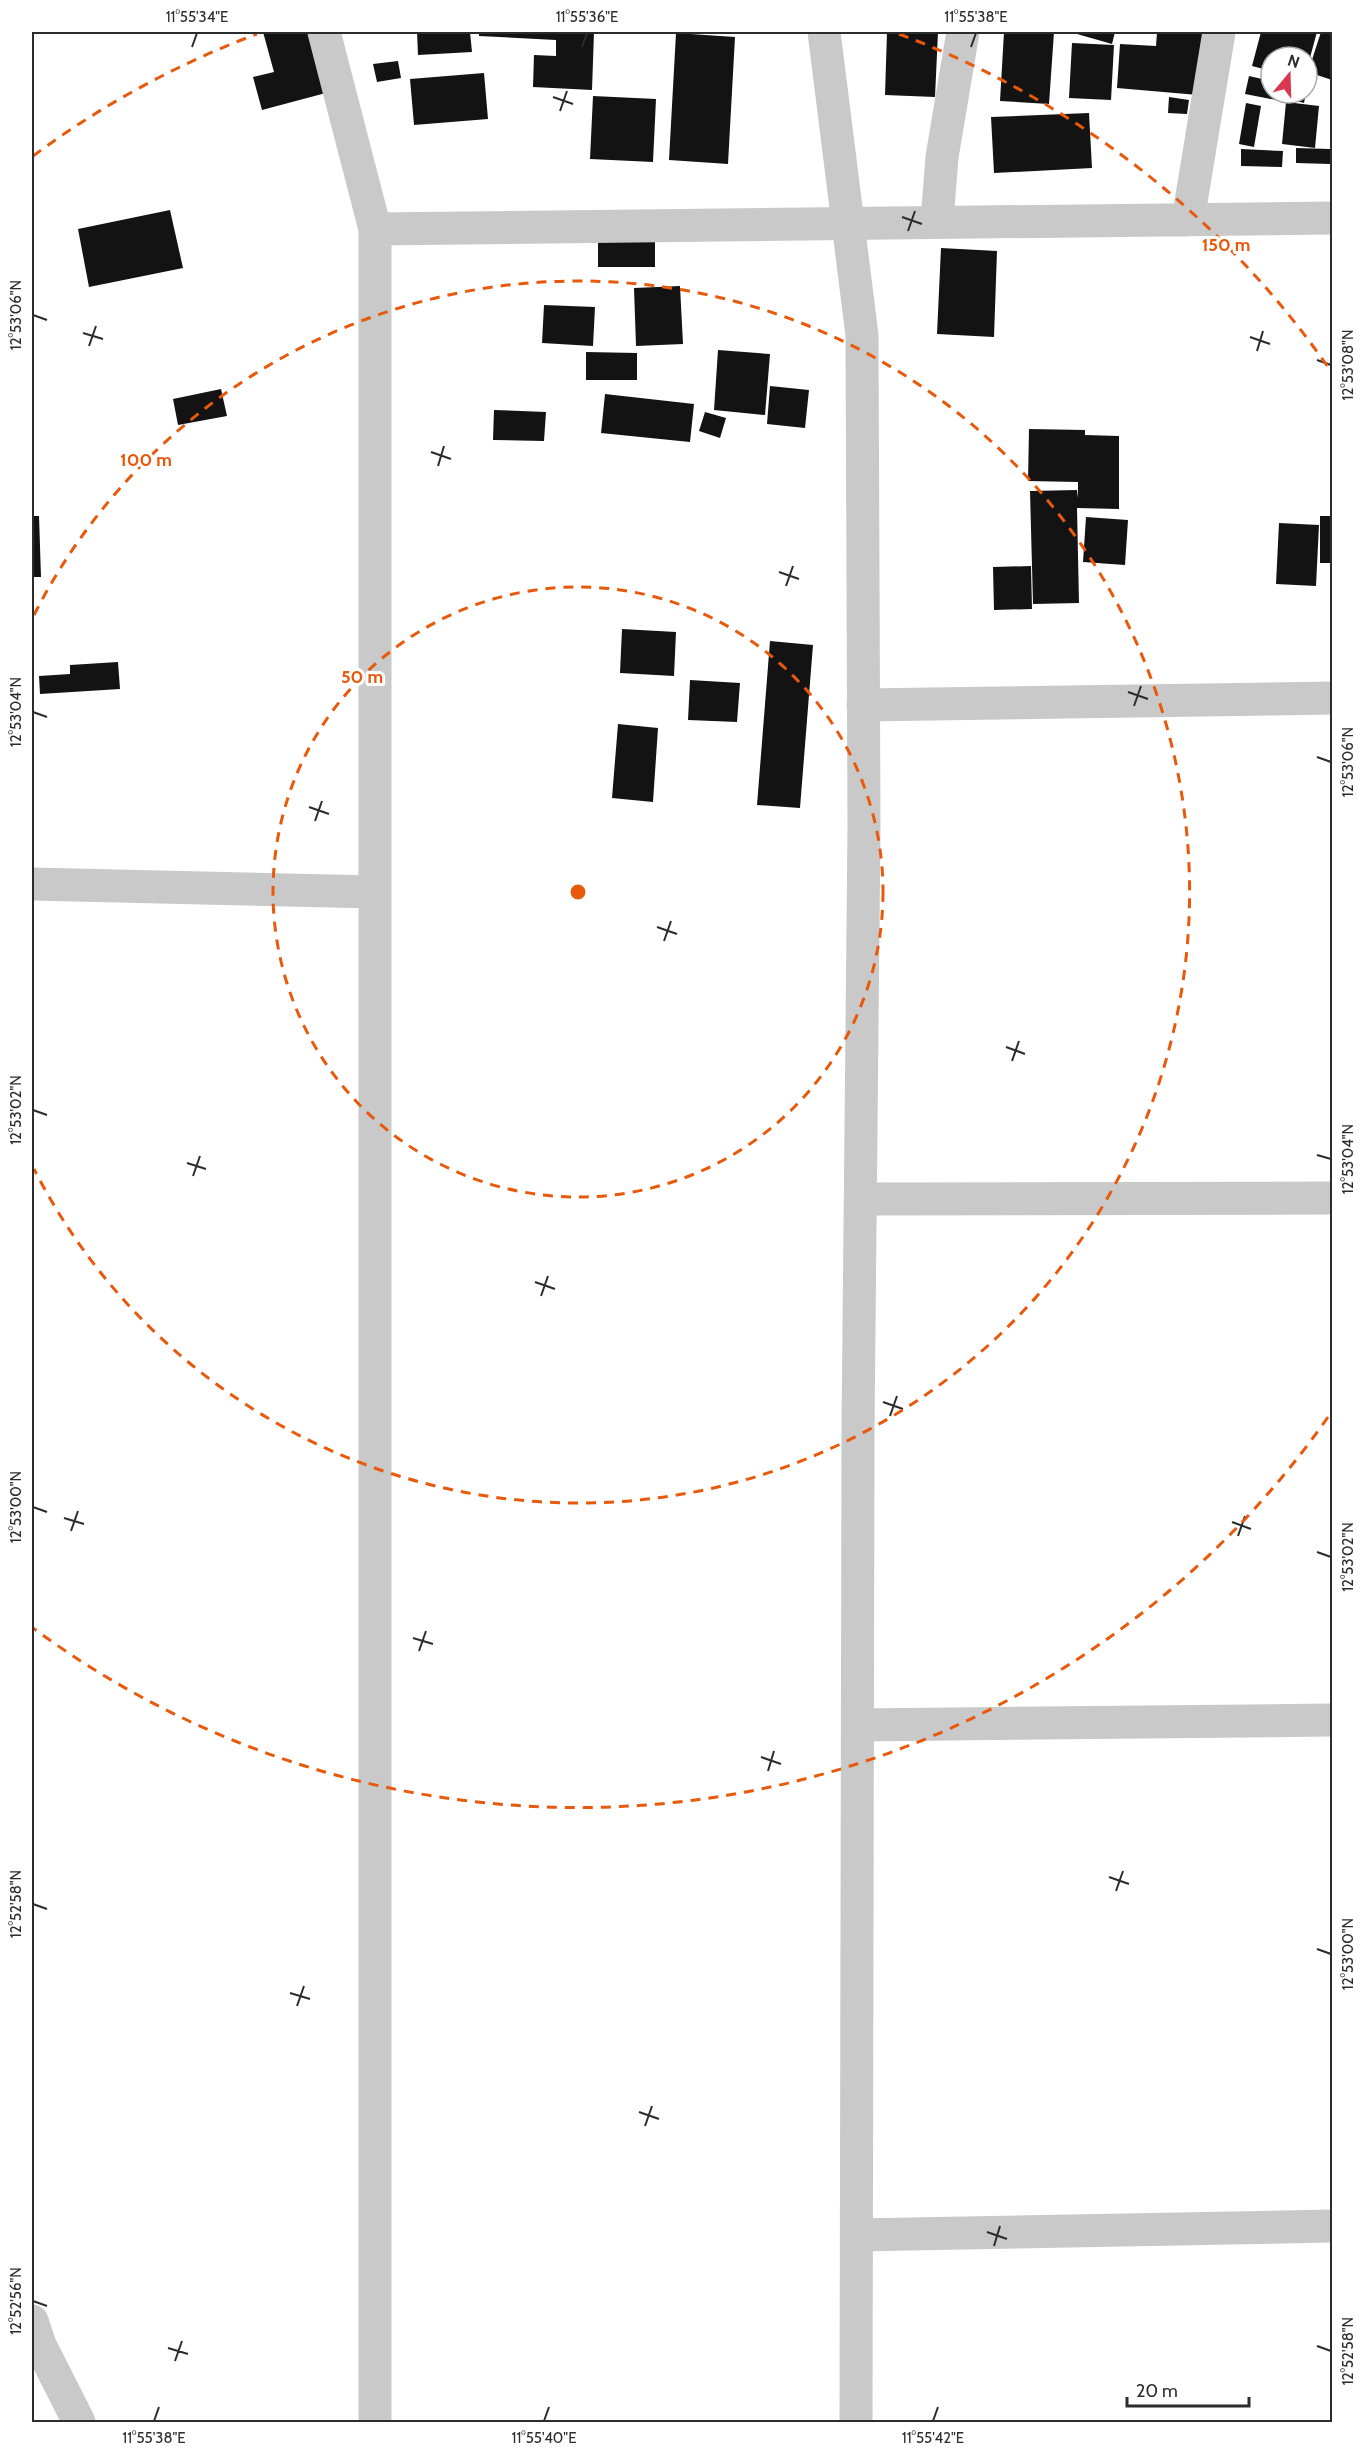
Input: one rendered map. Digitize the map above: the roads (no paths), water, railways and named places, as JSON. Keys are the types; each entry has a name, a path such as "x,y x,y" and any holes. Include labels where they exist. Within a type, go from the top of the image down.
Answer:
{"street":[{"path":"324,32 375,229 375,2422"},
{"path":"824,32 850,223 862,335 863,705 856,2422"},
{"path":"937,221 942,157 963,32"},
{"path":"1188,220 1219,32"},
{"path":"375,229 1332,218"},
{"path":"863,705 1332,698"},
{"path":"32,884 375,892"},
{"path":"861,1199 1332,1198"},
{"path":"858,1725 1332,1720"},
{"path":"857,2235 1332,2226"},
{"path":"32,2320 40,2345 79,2422"}]}
